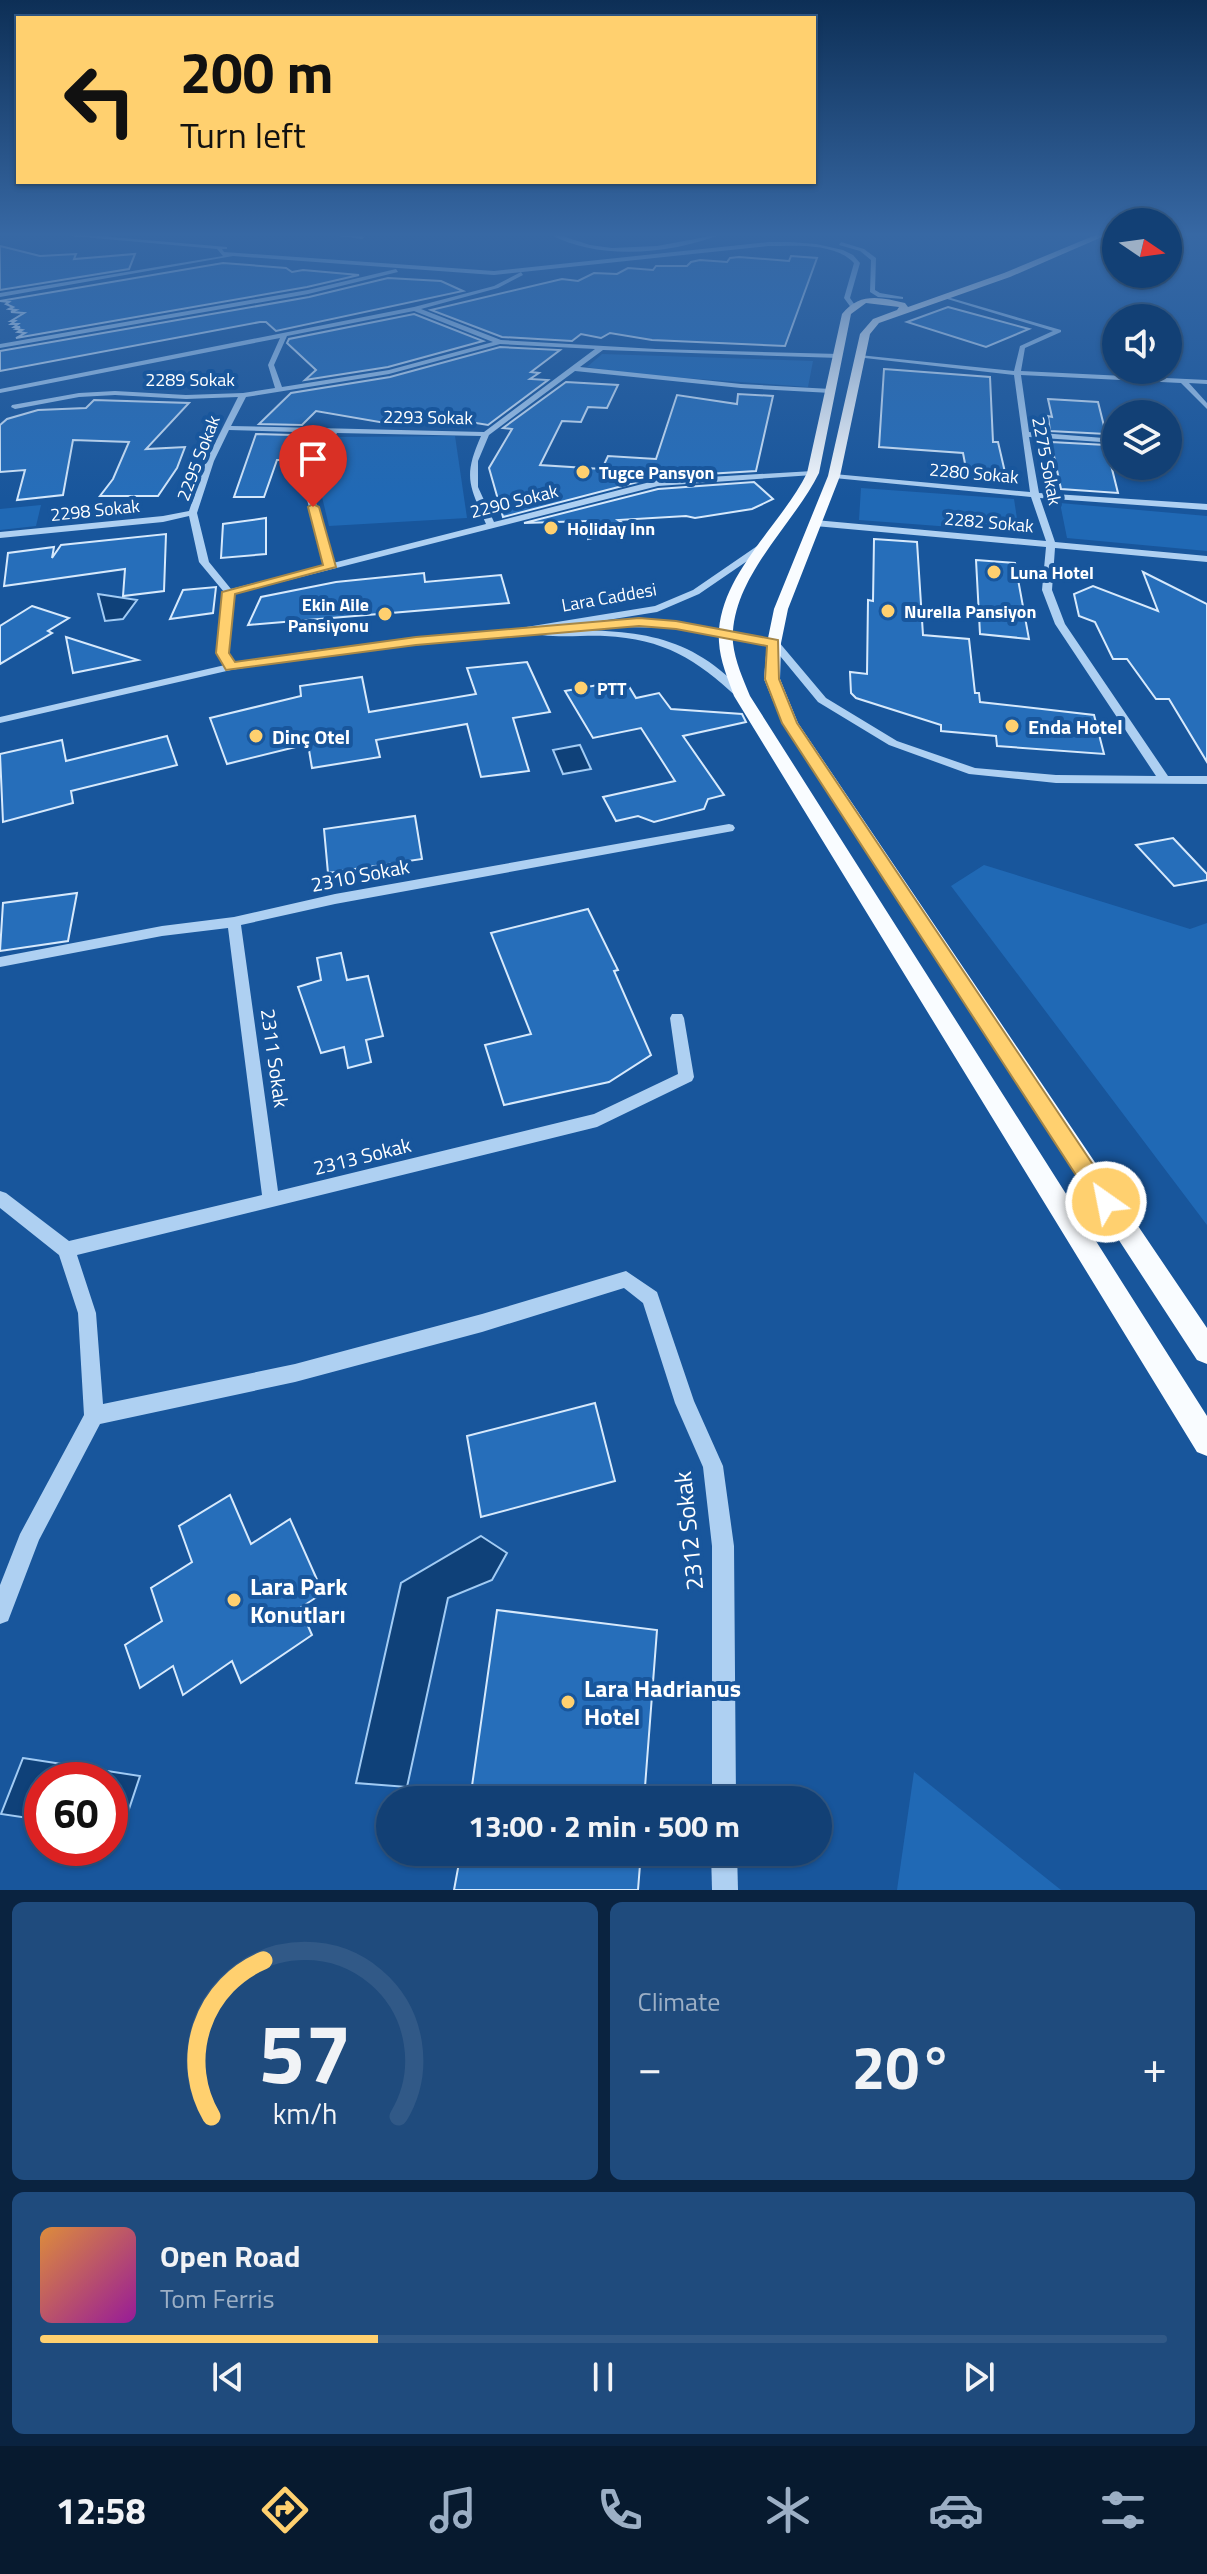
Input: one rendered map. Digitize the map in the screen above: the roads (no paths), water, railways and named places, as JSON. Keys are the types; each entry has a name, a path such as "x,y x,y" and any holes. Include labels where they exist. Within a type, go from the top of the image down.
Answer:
{"main road":[{"name":"Lara Caddesi","path":"770,541 794,512 813,473 839,356 851,322"},
{"path":"874,322 861,345 834,476 781,609 774,643 772,679 790,723 1207,1351"},
{"path":"770,541 747,575 726,635 742,696 1207,1442"}],"street":[{"path":"0,346 136,322"},
{"path":"15,378 309,322"},
{"path":"15,407 1,390 348,322"},
{"path":"449,322 500,342"},
{"path":"1017,373 1022,347 1059,331 1030,322"},
{"path":"279,390 271,365 284,335"},
{"name":"2289 Sokak","path":"0,412 79,395 115,393 186,397 279,390 389,372 500,342 839,356"},
{"path":"490,524 474,487 474,461 486,434 601,348"},
{"path":"859,357 1017,373 1207,382"},
{"path":"576,369 725,385 831,391"},
{"name":"2275 Sokak","path":"1017,373 1035,495 1051,543 1047,590 1060,624 1163,778"},
{"path":"1185,383 1207,407"},
{"name":"2295 Sokak","path":"229,592 204,562 193,513 225,428 243,395"},
{"name":"2293 Sokak","path":"225,428 486,434"},
{"path":"330,567 305,478 334,431"},
{"path":"1025,434 1102,440"},
{"name":"2290 Sokak","path":"229,592 658,483 813,473"},
{"name":"2280 Sokak","path":"834,476 1207,507"},
{"name":"2298 Sokak","path":"0,535 163,519 193,513"},
{"name":"2282 Sokak","path":"815,523 1207,559"},
{"name":"Lara Caddesi","path":"0,720 231,667 330,652 514,632 657,609 678,602 770,541"},
{"path":"229,592 223,653 231,667"},
{"path":"514,632 639,622 676,625 774,643 822,700 893,743 973,771 1056,779 1207,780"},
{"path":"514,632 632,633 660,638 692,652 720,673 742,696"},
{"name":"2310 Sokak","path":"0,962 162,931 234,922 335,899 729,828"},
{"name":"2311 Sokak","path":"234,922 271,1201"},
{"name":"2313 Sokak","path":"66,1250 597,1120 686,1077 677,1018"},
{"path":"0,1198 66,1250 87,1313 94,1416 31,1534 0,1613"},
{"name":"2312 Sokak","path":"94,1416 295,1373 482,1323 626,1279 651,1298 685,1403 713,1466 723,1546 724,1786"},
{"path":"724,1866 725,1890"}],"place":[{"name":"Tugce Pansyon","path":"583,472"},
{"name":"Holiday Inn","path":"551,528"},
{"name":"Luna Hotel","path":"994,572"},
{"name":"Nurella Pansiyon","path":"888,611"},
{"name":"Ekin Aile Pansiyonu","path":"385,614"},
{"name":"PTT","path":"581,688"},
{"name":"Enda Hotel","path":"1012,726"},
{"name":"Dinç Otel","path":"256,736"},
{"name":"Lara Park Konutları","path":"234,1600"},
{"name":"Lara Hadrianus Hotel","path":"568,1702"}]}
